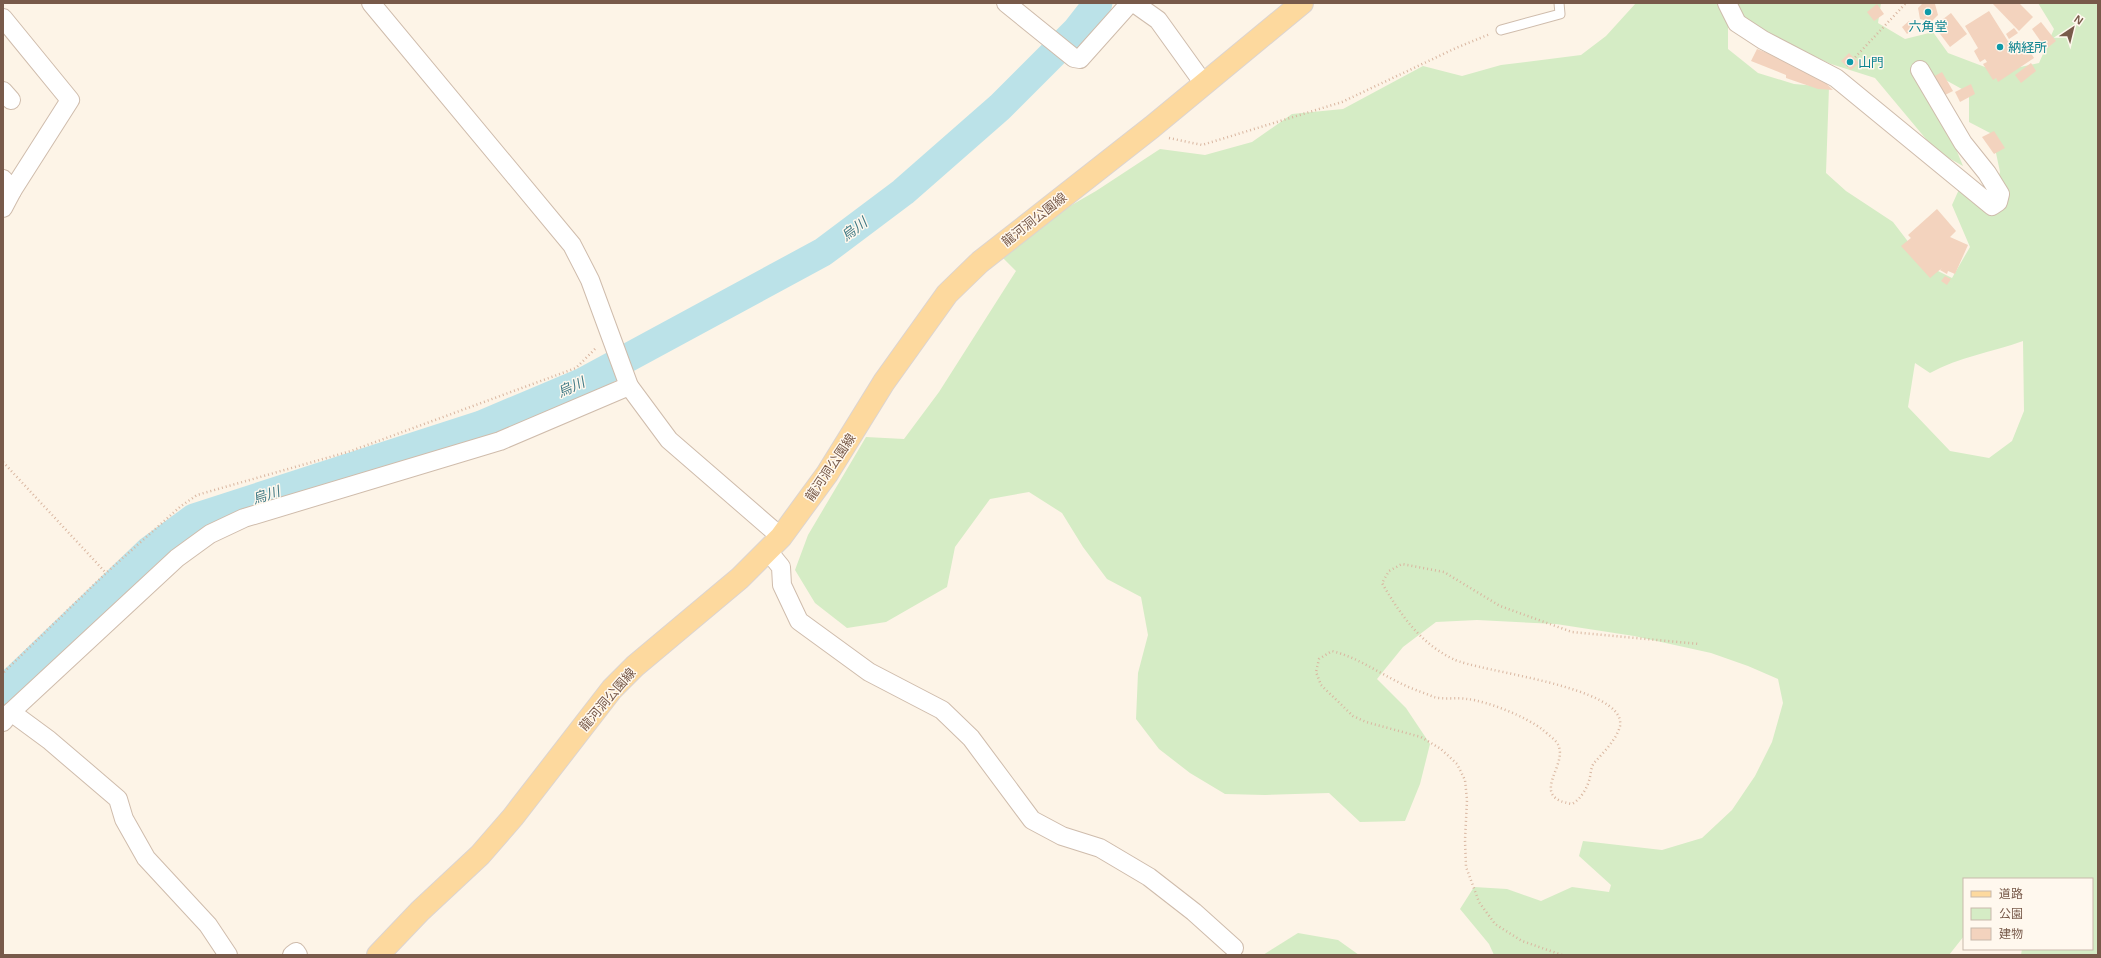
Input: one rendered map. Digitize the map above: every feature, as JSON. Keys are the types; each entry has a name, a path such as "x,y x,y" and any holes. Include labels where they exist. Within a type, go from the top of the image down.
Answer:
{"main road":[{"name":"龍河洞公園線","path":"378,955 420,911 480,855 513,817 612,689 635,666 740,578 774,544 827,474 884,382 947,294 980,262 1152,127 1302,3"}],"street":[{"path":"371,3 572,245 590,280 627,382 669,440 774,544 781,567 782,585 799,621 870,672 942,710 971,738 1032,820 1062,836 1100,848 1149,877 1194,912 1234,948"},
{"path":"1006,3 1074,58 1080,59 1130,3"},
{"path":"1134,3 1158,20 1204,84"},
{"path":"1727,3 1738,23 1756,36 1836,78 1992,206 1998,202 2000,194 1987,173 1963,143 1920,70"},
{"path":"3,18 70,100 8,185 3,208"},
{"path":"228,955 208,926 146,858 124,819 118,799 49,740 7,717 177,558 210,534 244,518 500,442 627,382"},
{"path":"292,955 296,952 298,955"}],"lane":[{"path":"1501,30 1560,14 1559,3"}],"path":[{"path":"1836,78 1860,49 1906,3"},
{"path":"1152,127 1169,138 1202,145 1342,102 1456,48 1501,30"},
{"path":"3,462 106,573"},
{"path":"1562,955 1522,941 1500,928 1495,924 1479,902 1466,867 1465,840 1467,800 1465,780 1457,764 1441,749 1421,737 1366,722 1353,716 1321,685 1316,672 1319,659 1332,651 1344,654 1399,683 1436,697 1468,698 1514,713 1534,725 1559,744 1561,754 1550,783 1554,796 1562,802 1572,804 1579,800 1590,779 1592,765 1612,741 1620,726 1619,718 1609,705 1600,699 1559,686 1472,666 1453,660 1422,639 1398,610 1382,583 1389,571 1402,564 1444,572 1500,606 1572,632 1699,644"}],"green space":[{"path":"1636,3 1881,3 1878,23 1905,39 1933,32 1948,53 1998,72 2039,63 2054,29 2038,3 2098,3 2098,955 2021,955 2022,950 2093,950 2093,878 1963,878 1963,937 1949,955 1494,955 1489,944 1460,909 1474,887 1507,889 1541,901 1572,887 1609,892 1611,885 1579,856 1583,841 1662,850 1702,838 1732,810 1755,776 1772,742 1783,703 1778,679 1748,666 1711,653 1634,636 1556,624 1477,620 1436,622 1403,647 1377,679 1406,708 1430,744 1420,784 1405,821 1360,822 1329,793 1265,795 1225,794 1190,773 1159,749 1136,719 1138,673 1148,635 1141,597 1107,579 1083,547 1062,513 1029,492 990,499 955,547 947,587 886,622 847,628 815,603 795,570 808,535 866,437 904,439 939,392 1016,271 1001,256 1037,225 1096,191 1160,149 1205,155 1252,142 1292,114 1343,109 1423,66 1462,76 1501,65 1581,55 1606,36","holes":["1728,25 1755,25 1784,42 1831,64 1875,78 1936,151 1963,166 1956,149 1932,108 1942,78 1969,93 1969,122 1992,134 2000,172 1989,209 1961,185 1952,205 1970,247 1952,278 1926,265 1893,222 1846,191 1826,173 1829,87 1794,84 1758,73 1728,49","2023,341 2024,411 2012,441 1989,458 1950,451 1908,407 1915,363 1930,373 1952,363"]},
{"path":"1298,933 1338,940 1359,955 1263,955"}],"building":[{"name":"六角堂","path":"1923,3 1935,4 1938,15 1931,22 1920,19 1918,8"},
{"path":"1992,3 2019,3 2033,17 2019,31"},
{"path":"1877,4 1884,14 1874,21 1867,12"},
{"name":"納経所","path":"1989,11 2011,46 2020,41 2026,52 2029,50 2034,58 1998,82 1996,78 1993,80 1983,64 1987,62 1985,59 1980,62 1974,51 1978,48 1965,26"},
{"path":"1951,13 1967,34 1950,47 1934,26"},
{"path":"1909,21 1914,28 1907,34 1902,27"},
{"path":"2041,22 2056,41 2046,49 2032,29"},
{"path":"2014,28 2018,33 2009,39 2006,34"},
{"path":"1757,49 1812,70 1833,90 1818,89 1786,78 1786,75 1751,61"},
{"name":"山門","path":"1849,53 1859,63 1851,70 1841,61"},
{"path":"2031,63 2036,71 2021,83 2015,75"},
{"path":"1942,72 1953,91 1943,96 1931,78"},
{"path":"1971,84 1975,94 1960,102 1955,92"},
{"path":"1994,131 2005,148 1994,154 1982,137"},
{"path":"1937,209 1956,231 1950,237 1968,245 1955,274 1948,271 1947,274 1940,270 1942,268 1930,278 1901,246 1911,238 1908,235"},
{"path":"1945,276 1951,279 1947,285 1941,281"}],"waterway":[{"name":"烏川","path":"3,691 149,551 194,518 481,425 583,382 823,252 903,192 1000,107 1077,30 1098,3"}],"place":[{"name":"六角堂","path":"1928,12"},
{"name":"納経所","path":"2000,47"},
{"name":"山門","path":"1850,62"}]}
